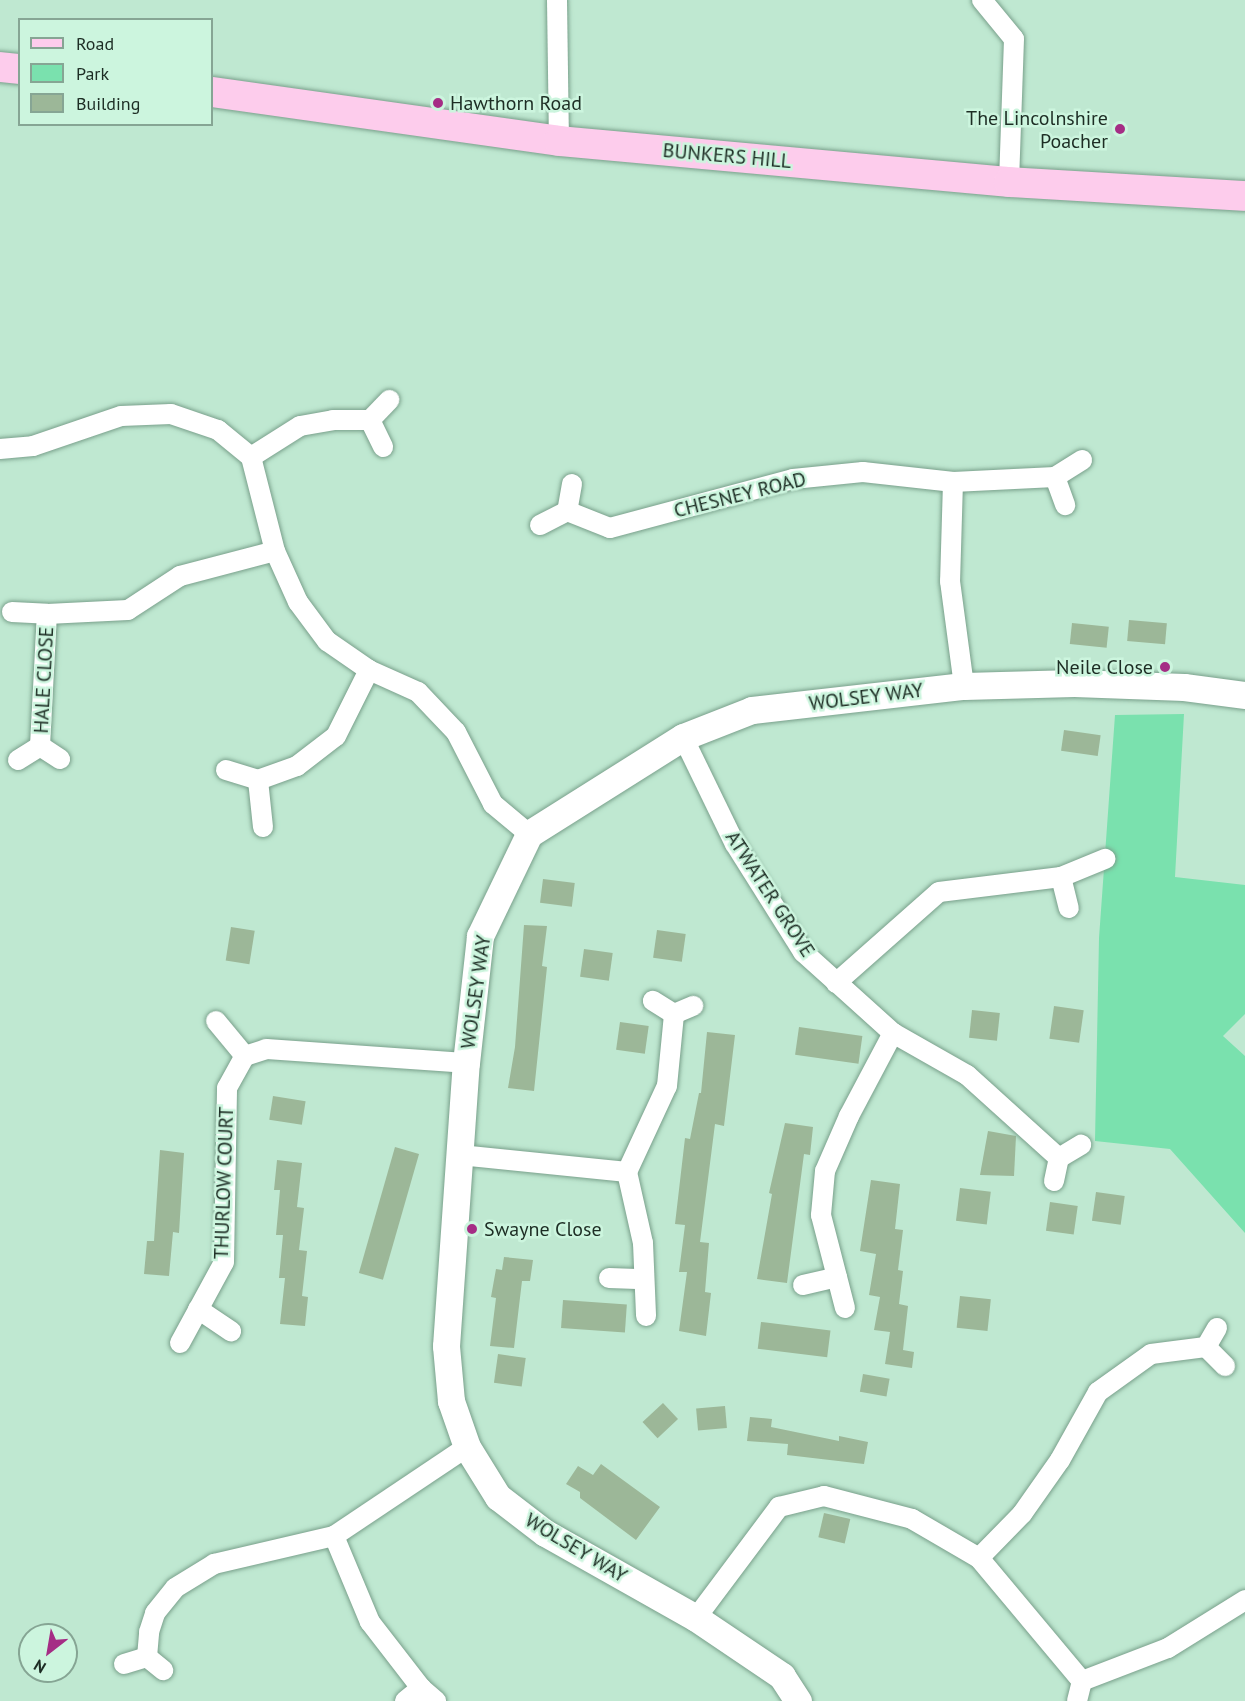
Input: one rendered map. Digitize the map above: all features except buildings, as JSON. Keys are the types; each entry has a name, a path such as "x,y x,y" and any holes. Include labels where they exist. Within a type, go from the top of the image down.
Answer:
{"main road":[{"path":"0,67 18,69"},
{"name":"BUNKERS HILL","path":"213,93 559,141 1010,182 1245,196"}],"street":[{"path":"557,0 559,141"},
{"path":"982,0 1014,39 1010,182"},
{"path":"251,457 300,426 333,420 370,420 389,400"},
{"path":"0,449 33,446 121,416 171,414 218,430 251,457 275,551 298,602 327,641 369,670 418,692 456,732 493,804 529,834"},
{"path":"370,420 383,447"},
{"name":"CHESNEY ROAD","path":"567,511 610,528 793,479 863,472 953,482 1055,477 1082,460"},
{"path":"1055,477 1065,505"},
{"path":"953,482 950,581 964,686"},
{"path":"540,525 567,511 573,484"},
{"name":"HALE CLOSE","path":"12,612 48,614 128,610 180,576 275,551"},
{"name":"HALE CLOSE","path":"40,746 48,614"},
{"path":"226,770 258,780 297,766 336,736 369,670"},
{"name":"WOLSEY WAY","path":"798,1701 782,1676 696,1618 545,1533 498,1497 467,1447 451,1401 446,1346 466,1063 480,936 529,834 682,737 752,710 964,686 1074,683 1184,687 1245,694"},
{"name":"ATWATER GROVE","path":"682,737 735,844 803,952 893,1033 967,1076 1059,1158"},
{"name":"HALE CLOSE","path":"40,746 60,759"},
{"name":"HALE CLOSE","path":"18,760 40,746"},
{"path":"258,780 263,827"},
{"path":"836,983 939,892 1061,878 1105,859"},
{"path":"1061,878 1069,908"},
{"path":"653,1001 674,1014"},
{"path":"674,1014 693,1006"},
{"path":"646,1316 643,1243 627,1172 667,1086 674,1014"},
{"path":"216,1022 245,1056 266,1049 466,1063"},
{"path":"845,1308 822,1215 825,1171 849,1116 893,1033"},
{"name":"THURLOW COURT","path":"180,1343 224,1262 227,1088 245,1056"},
{"path":"1054,1181 1059,1158 1081,1145"},
{"path":"460,1155 627,1172"},
{"path":"803,1285 837,1277"},
{"path":"609,1278 644,1279"},
{"path":"198,1309 231,1331"},
{"path":"1206,1347 1217,1328"},
{"path":"1206,1347 1225,1366"},
{"path":"979,1558 1022,1514 1060,1460 1098,1392 1151,1354 1206,1347"},
{"path":"147,1657 149,1632 155,1612 175,1588 214,1564 334,1536 467,1447"},
{"path":"696,1618 779,1507 824,1496 912,1520 979,1558 1082,1681"},
{"path":"334,1536 370,1622 421,1688 436,1701"},
{"path":"1082,1681 1168,1648 1245,1600"},
{"path":"124,1664 147,1657"},
{"path":"147,1657 163,1670"},
{"path":"1077,1701 1082,1681"},
{"path":"405,1701 421,1688"}],"green space":[{"path":"1184,714 1175,877 1245,885 1245,1014 1223,1036 1245,1056 1245,1233 1170,1149 1095,1141 1099,938 1115,715"}],"place":[{"name":"Hawthorn Road","path":"438,103"},
{"name":"The Lincolnshire Poacher","path":"1120,129"},
{"name":"Neile Close","path":"1165,667"},
{"name":"Swayne Close","path":"472,1229"}]}
